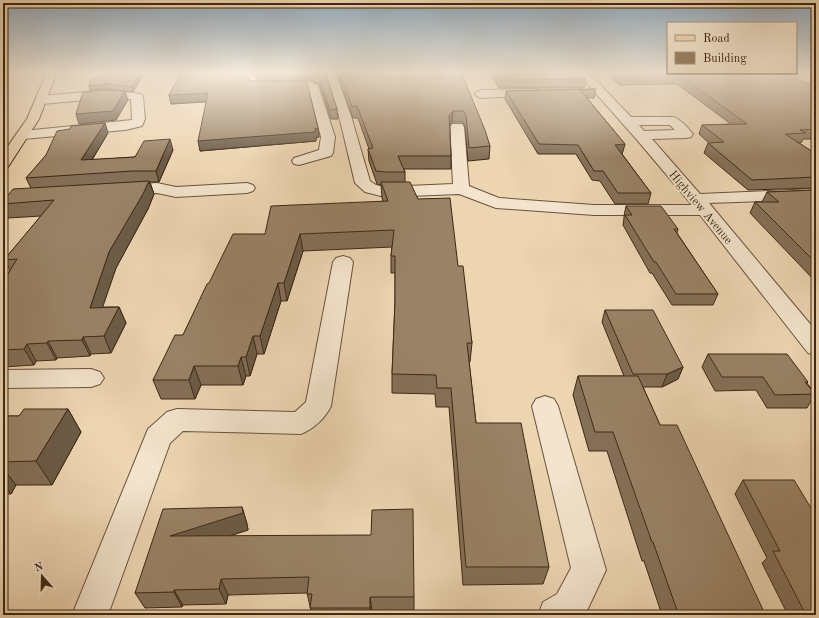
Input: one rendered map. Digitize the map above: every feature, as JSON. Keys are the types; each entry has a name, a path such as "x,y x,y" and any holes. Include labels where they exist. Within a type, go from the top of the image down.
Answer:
{"main road":[{"path":"3,164 23,136 42,101"}],"street":[{"path":"23,136 137,124 139,119 137,101"},
{"path":"298,161 326,153 328,137 318,101"},
{"path":"340,101 363,183 371,189 384,192 461,189 496,203 594,210 701,205 816,194"},
{"name":"Highview Avenue","path":"604,101 628,121 701,205 816,347"},
{"path":"628,121 673,121 686,134 640,135"},
{"path":"457,126 461,189"},
{"path":"106,191 157,188 176,192 247,188"},
{"path":"90,615 158,437 177,420 302,423 318,406 343,262"},
{"path":"3,379 91,378"},
{"path":"545,406 589,570 570,606 556,615"}],"building":[{"path":"80,101 119,101 113,111 76,114"},
{"path":"206,101 312,101 318,128 315,129 315,132 198,141"},
{"path":"327,101 334,101 337,109 330,110"},
{"path":"350,101 473,101 490,146 469,148 466,115 463,111 453,111 449,116 451,156 398,156 405,172 376,171 368,149 373,148 357,106 352,107"},
{"path":"512,101 589,101 625,144 615,145 651,193 618,193 603,171 594,171 578,145 539,144"},
{"path":"715,101 816,101 816,129 800,130 806,133 785,134 816,154 816,177 752,180 708,143 724,142 702,125 747,124"},
{"path":"105,123 81,160 135,157 144,141 170,139 156,171 132,171 26,178 46,155 57,131 70,129 71,126"},
{"path":"149,181 109,252 90,308 119,307 104,336 83,337 82,340 48,341 47,343 27,344 24,349 3,350 3,282 17,259 4,260 54,200 3,204 3,201 13,189"},
{"path":"381,182 410,182 418,199 450,198 458,266 463,266 472,343 467,343 476,423 521,423 549,567 466,567 451,388 437,388 436,375 392,374 395,256 391,256 394,230 300,234 284,283 278,283 260,336 253,336 246,357 241,357 238,366 194,366 189,380 153,380 175,335 183,335 233,234 265,234 271,206 388,201"},
{"path":"816,190 816,263 755,202 779,202 767,192"},
{"path":"626,206 661,206 678,229 674,229 718,294 676,294 625,215 632,215"},
{"path":"605,310 653,310 683,367 667,374 633,374"},
{"path":"708,354 787,354 808,382 805,382 815,394 775,395 763,377 722,377"},
{"path":"578,376 638,376 660,425 677,425 764,612 678,613 613,432 595,432"},
{"path":"24,409 68,409 36,461 3,462 3,416 19,416"},
{"path":"743,480 794,480 811,508 816,508 816,615 806,615 773,551 780,551"},
{"path":"242,507 243,513 170,536 371,535 372,510 413,509 414,597 370,597 370,608 310,608 312,594 307,594 309,577 221,579 219,589 135,593 163,509"}]}
